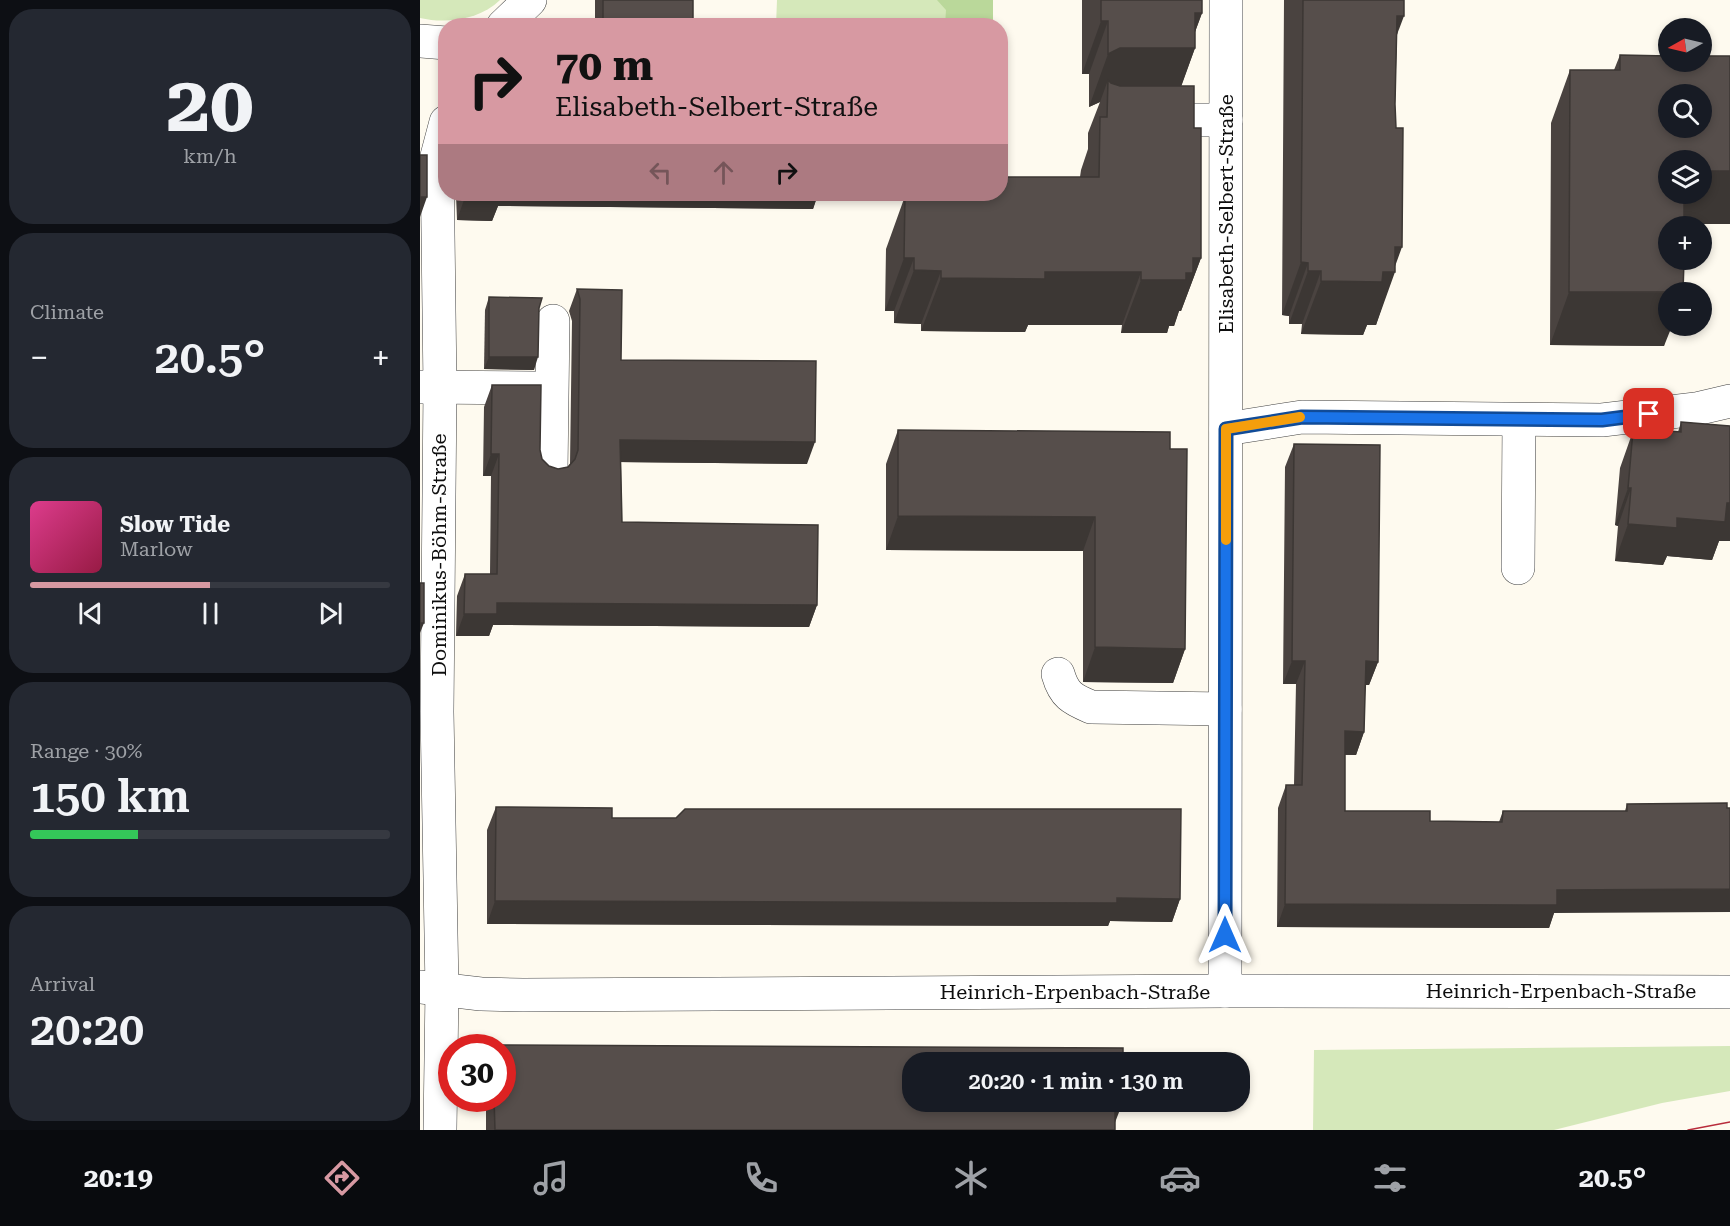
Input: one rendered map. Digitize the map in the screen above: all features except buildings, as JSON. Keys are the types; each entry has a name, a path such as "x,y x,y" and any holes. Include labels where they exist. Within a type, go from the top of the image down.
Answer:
{"street":[{"path":"511,18 530,0"},
{"name":"Elisabeth-Selbert-Straße","path":"1225,991 1226,0"},
{"path":"420,41 438,42"},
{"path":"1124,120 1226,120"},
{"name":"Dominikus-Böhm-Straße","path":"438,152 430,387 438,712 431,988 440,1130"},
{"path":"551,472 553,321"},
{"path":"430,387 552,388"},
{"path":"1226,429 1302,417 1602,420 1696,409 1730,401"},
{"path":"1518,568 1519,420"},
{"path":"1058,675 1063,689 1076,701 1091,707 1225,709"},
{"name":"Heinrich-Erpenbach-Straße","path":"431,988 481,994 524,995 1225,991 1730,992"}],"green space":[{"path":"420,0 500,0 483,12 466,18 438,18 438,21 420,18"},
{"path":"777,0 988,0 988,18 776,18"},
{"path":"937,0 993,0 993,18 945,18 946,10"},
{"path":"1730,1046 1730,1091 1662,1103 1554,1130 1313,1130 1314,1050"}],"tram line":[{"path":"1688,1130 1730,1122"}],"slow traffic":[{"path":"1226,540 1226,429 1300,417"}],"route":[{"path":"1225,935 1226,429 1302,417 1602,420 1649,414"}]}
